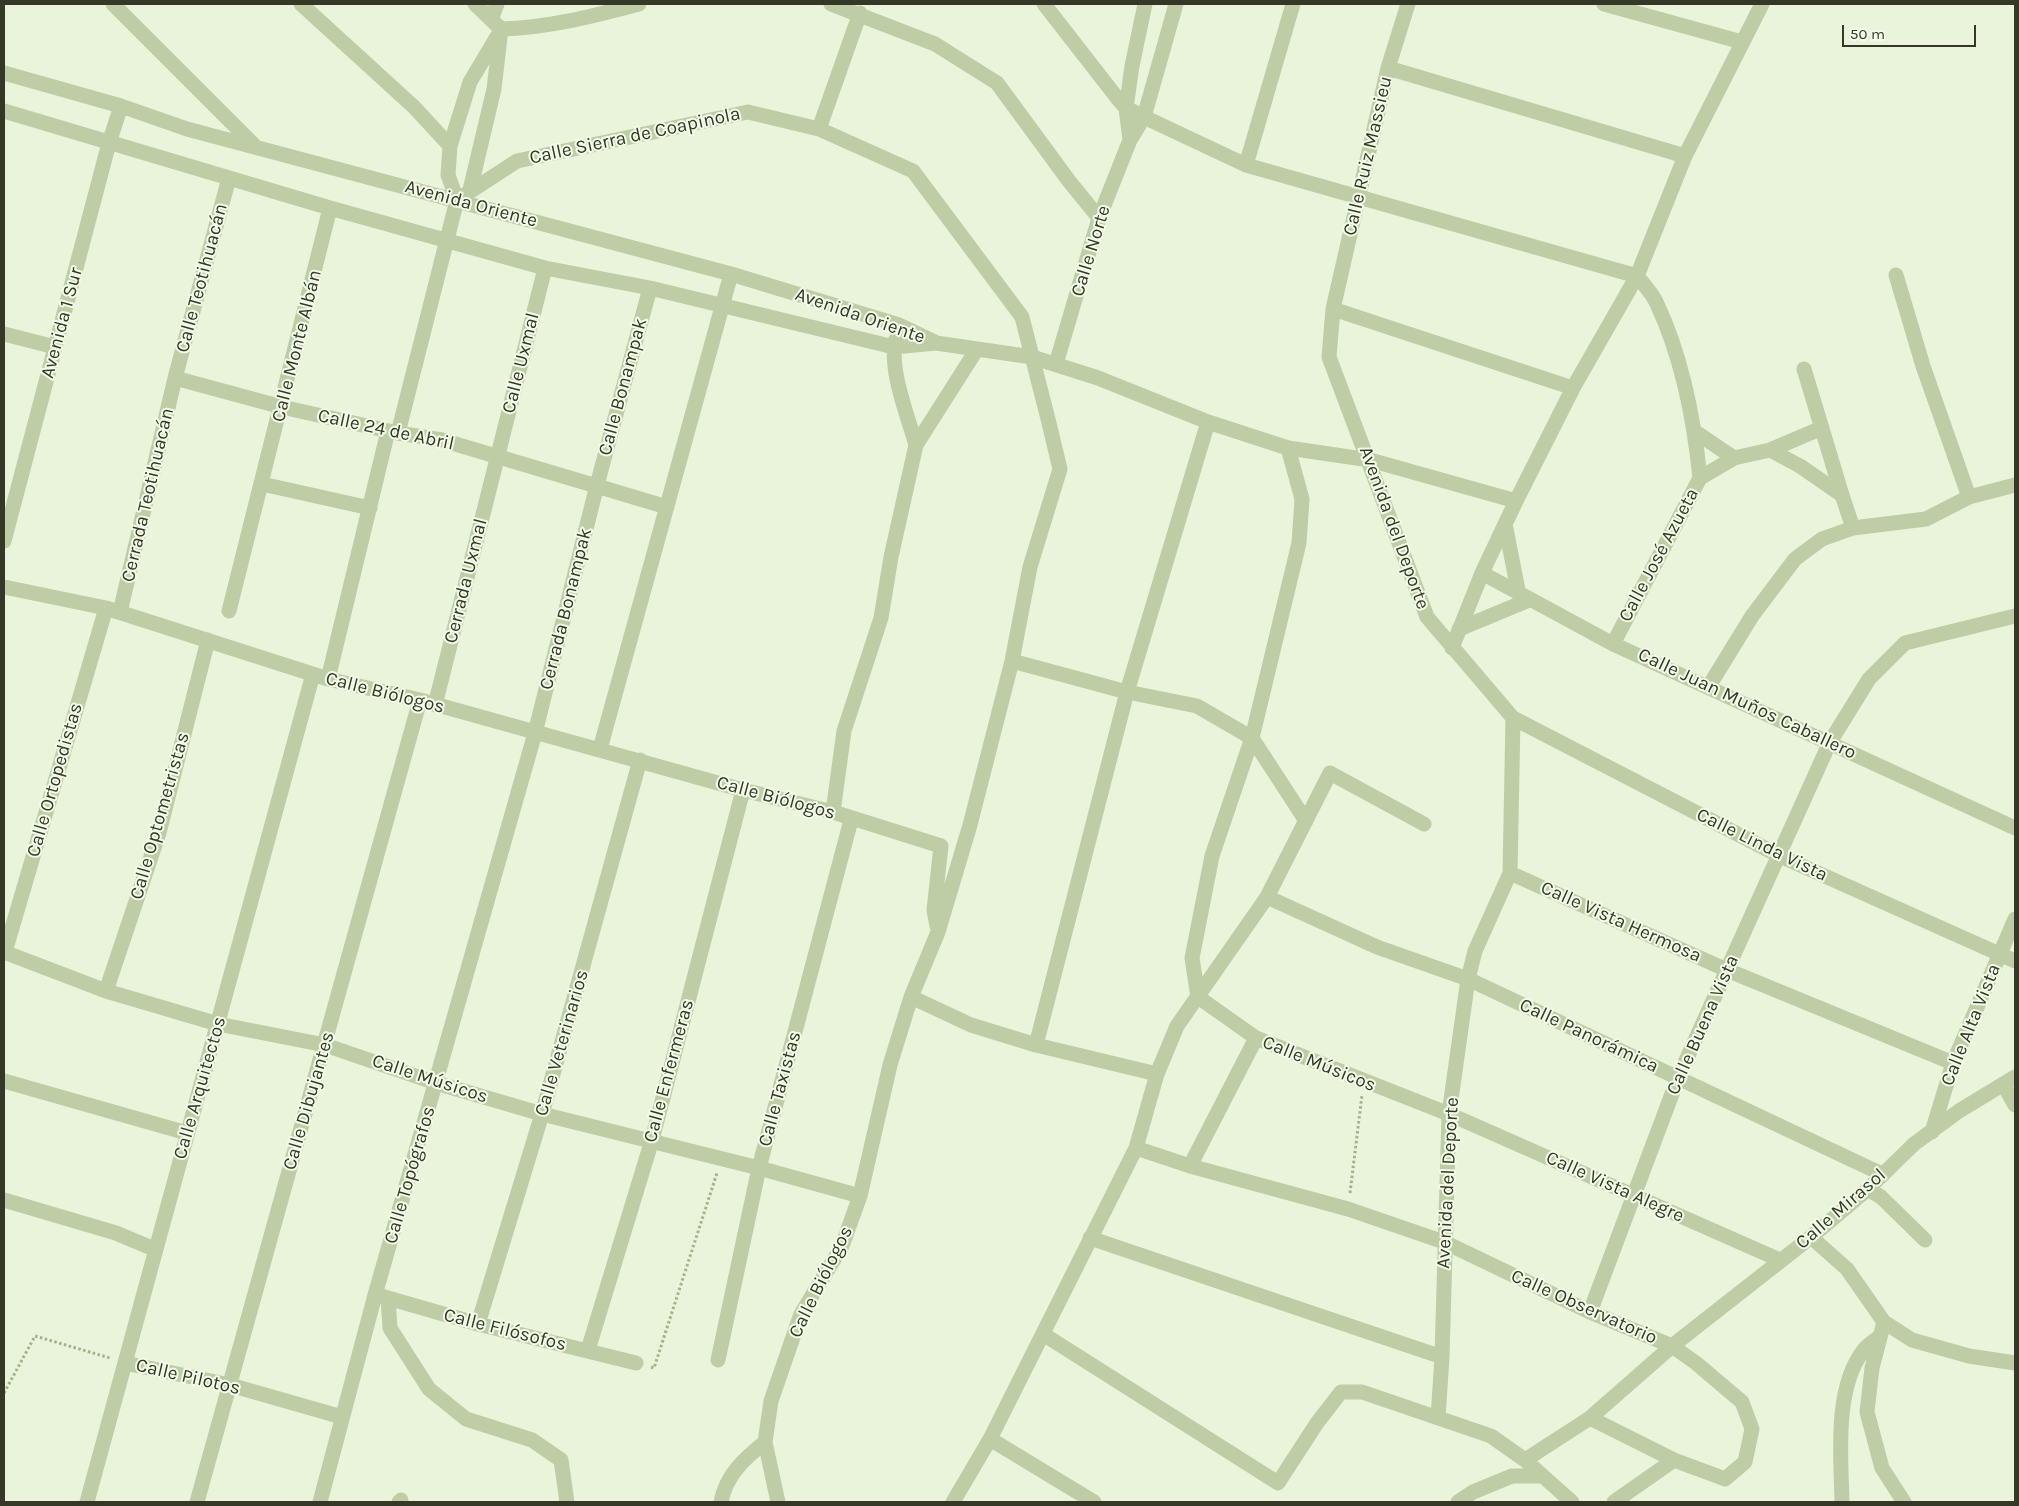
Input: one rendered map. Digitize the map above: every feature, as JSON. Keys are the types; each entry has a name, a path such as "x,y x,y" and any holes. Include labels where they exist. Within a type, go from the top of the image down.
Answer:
{"street":[{"path":"112,4 256,147"},
{"path":"301,4 414,107 450,146"},
{"path":"476,4 496,24 521,29 597,15 639,4"},
{"path":"470,190 494,88 497,4"},
{"path":"830,4 935,44 997,83 1069,181 1099,218"},
{"path":"1044,4 1126,108 1246,164 1637,276 1657,302 1676,351 1694,431 1700,478"},
{"name":"Calle Norte","path":"1130,140 1126,108 1144,4"},
{"name":"Calle Norte","path":"1056,364 1099,218 1130,140 1144,117 1176,4"},
{"path":"1246,164 1293,4"},
{"name":"Calle Ruiz Massieu","path":"1333,309 1388,68 1408,4"},
{"path":"1604,4 1742,42"},
{"path":"1452,648 1482,573 1516,500 1573,388 1637,276 1685,156 1762,4"},
{"path":"819,128 860,14"},
{"path":"328,679 370,508 448,240 457,200 448,174 450,146 470,82 496,24"},
{"path":"1388,68 1685,156"},
{"name":"Avenida Oriente","path":"4,73 121,106 187,129 731,274 900,326 936,343"},
{"name":"Avenida 1 Sur","path":"4,541 121,106"},
{"name":"Avenida Oriente","path":"4,111 330,208 545,268 650,288 894,347 936,343 1032,357 1056,364 1208,422 1288,448 1370,460 1516,500"},
{"name":"Calle Sierra de Coapinola","path":"457,200 518,161 748,112 819,128 913,171 1022,317 1060,469 1030,567 1012,661 970,825 938,932"},
{"name":"Calle Teotihuacán","path":"175,378 229,178"},
{"name":"Calle Monte Albán","path":"230,611 330,208"},
{"name":"Calle Uxmal","path":"498,458 545,268"},
{"path":"600,749 731,274"},
{"path":"1896,275 1923,366 1969,497"},
{"name":"Calle Bonampak","path":"596,485 650,288"},
{"path":"1333,309 1573,388"},
{"name":"Avenida del Deporte","path":"1333,309 1329,357 1370,460 1427,617 1513,718"},
{"path":"900,326 894,347 897,373 916,446"},
{"path":"4,334 55,347"},
{"path":"832,812 844,731 881,618 891,557 916,446 977,349"},
{"path":"1804,369 1853,528"},
{"name":"Calle 24 de Abril","path":"175,378 282,407 393,432 442,440 667,508"},
{"name":"Cerrada Teotihuacán","path":"113,610 175,378"},
{"path":"1036,1045 1127,692 1208,422"},
{"name":"Calle José Azueta","path":"1613,644 1700,478 1734,458 1770,450 1822,428"},
{"path":"1694,431 1734,458"},
{"path":"1198,997 1192,958 1212,856 1252,738 1299,543 1302,498 1288,448"},
{"path":"1770,450 1800,466 1842,495"},
{"name":"Cerrada Uxmal","path":"435,705 498,458"},
{"path":"262,484 370,508"},
{"name":"Cerrada Bonampak","path":"534,734 596,485"},
{"path":"1708,686 1752,616 1795,559 1822,539 1853,528 1926,518 1969,497 2015,485"},
{"path":"1459,629 1524,597 1505,524"},
{"name":"Calle Juan Muños Caballero","path":"1482,573 1613,644 2015,828"},
{"name":"Calle Biólogos","path":"4,587 113,610 328,679 420,700 534,734 600,749 743,790 832,812 851,820 941,846 934,910 938,932 911,997 890,1065 860,1196 842,1246 801,1314 771,1401 765,1442"},
{"name":"Calle Ortopedistas","path":"4,952 113,610"},
{"name":"Calle Buena Vista","path":"1590,1312 1678,1078 1830,742 1869,679 1906,643 2015,616"},
{"name":"Calle Optometristas","path":"106,991 159,833 208,640"},
{"path":"1012,661 1127,692 1197,706 1252,738 1306,821"},
{"name":"Calle Arquitectos","path":"86,1502 313,674"},
{"name":"Calle Dibujantes","path":"197,1502 420,700"},
{"path":"1510,873 1513,718"},
{"name":"Calle Linda Vista","path":"1513,718 1780,856 2015,961"},
{"name":"Calle Topógrafos","path":"320,1502 342,1417 382,1297 436,1083 534,734"},
{"name":"Calle Veterinarios","path":"478,1324 542,1114 640,760"},
{"path":"953,1502 990,1439 1136,1148 1157,1074 1177,1026 1267,897 1330,773 1424,824"},
{"name":"Calle Enfermeras","path":"588,1350 652,1140 743,790"},
{"name":"Calle Taxistas","path":"718,1360 759,1168 851,820"},
{"name":"Avenida del Deporte","path":"1438,1418 1442,1357 1449,1114 1468,979 1475,951 1510,873"},
{"name":"Calle Vista Hermosa","path":"1510,873 1727,970 1953,1063"},
{"name":"Calle Panorámica","path":"1267,897 1377,947 1468,979 1882,1174"},
{"name":"Calle Alta Vista","path":"1932,1132 1953,1063 2015,919"},
{"name":"Calle Músicos","path":"4,952 106,991 218,1024 325,1045 436,1083 542,1114 652,1140 860,1196"},
{"path":"911,997 971,1025 1036,1045 1157,1074"},
{"name":"Calle Músicos","path":"1198,997 1256,1038 1449,1114"},
{"path":"1190,1166 1256,1038"},
{"path":"4,1081 187,1133"},
{"path":"2009,1081 2015,1105"},
{"name":"Calle Mirasol","path":"1525,1460 1590,1418 1672,1346 1868,1189 1914,1144 1958,1111 2009,1081"},
{"name":"Calle Vista Alegre","path":"1449,1114 1780,1260"},
{"name":"Calle Observatorio","path":"1136,1148 1190,1166 1348,1209 1444,1242 1590,1312 1672,1346 1696,1363 1742,1402 1752,1429 1745,1462 1725,1479 1674,1460"},
{"path":"1868,1189 1881,1197 1926,1240"},
{"path":"7,1204 116,1233 154,1249"},
{"path":"1810,1237 1847,1269 1882,1329 1912,1340 1969,1356 2015,1363"},
{"path":"1090,1238 1442,1357"},
{"path":"382,1297 390,1328 429,1389 466,1420 532,1440 561,1460 567,1502"},
{"name":"Calle Filósofos","path":"382,1297 478,1324 636,1363"},
{"path":"1842,1502 1840,1447 1846,1384 1863,1351 1882,1329"},
{"path":"1882,1329 1872,1368 1867,1412 1882,1468 1904,1502"},
{"path":"1043,1334 1278,1483 1317,1422 1341,1392 1362,1392 1491,1436 1525,1460 1572,1502"},
{"name":"Calle Pilotos","path":"125,1363 230,1385 342,1417"},
{"path":"1590,1418 1674,1460 1614,1502"},
{"path":"990,1439 1094,1502"},
{"path":"721,1502 723,1490 738,1464 765,1442 778,1502"},
{"path":"1458,1502 1473,1492 1512,1476 1541,1476"}],"path":[{"path":"1348,1209 1364,1082"},
{"path":"654,1368 721,1159"},
{"name":"Calle Pilotos","path":"4,1392 35,1336 125,1363"}]}
